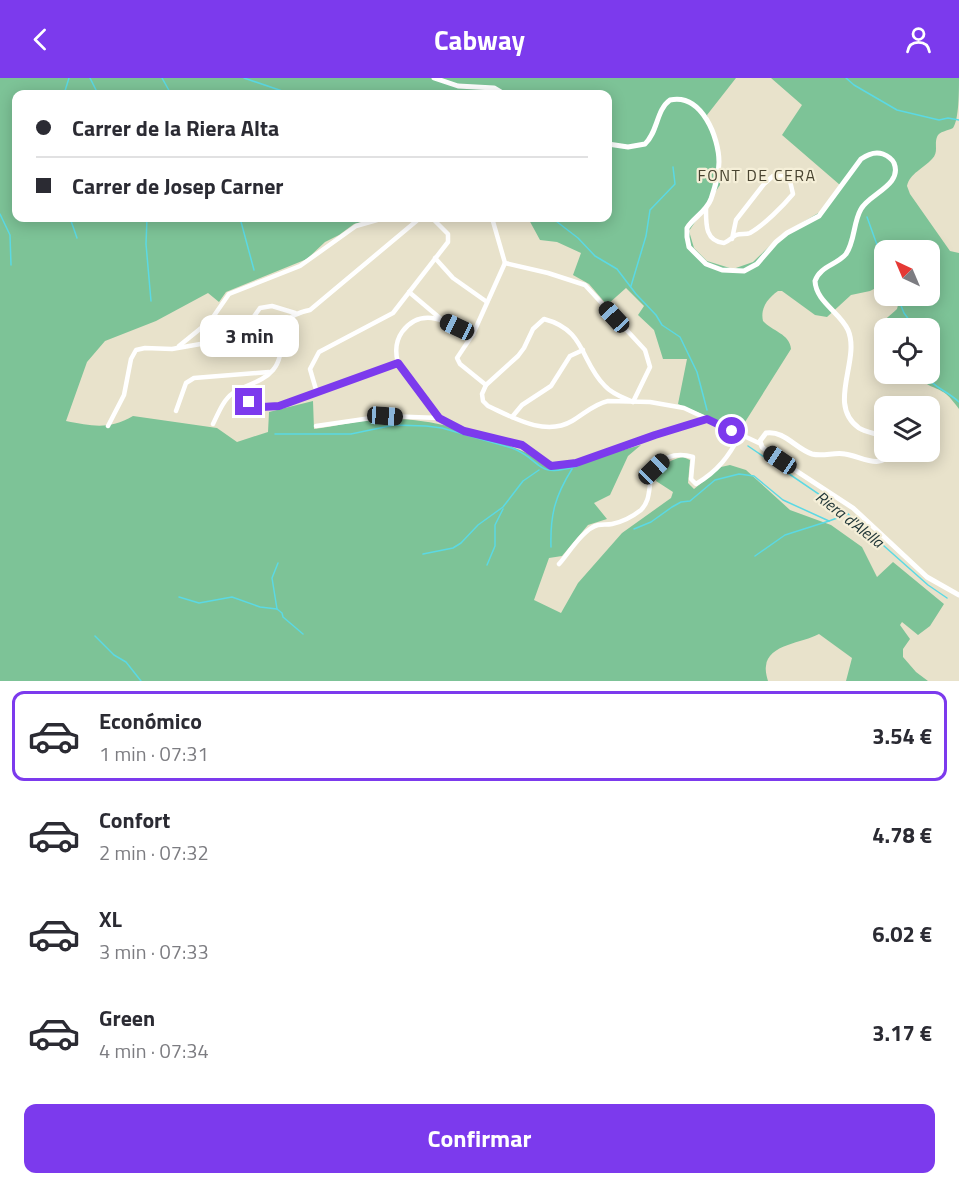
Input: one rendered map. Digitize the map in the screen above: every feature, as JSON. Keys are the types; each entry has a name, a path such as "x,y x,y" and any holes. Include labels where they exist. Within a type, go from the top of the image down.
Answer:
{"main road":[{"path":"434,78 458,86 497,90"},
{"path":"612,145 628,147 645,144 653,134 662,109 670,100 681,99 703,114 711,127 719,158 717,178 706,208 687,228 689,247 697,257 711,267 736,272 744,271 757,264 771,246 787,233 819,216 861,159 878,153 891,159 895,166 893,179 863,206 857,215 846,254 821,271 815,281 818,293 843,322 850,336 844,399 848,414 861,429 874,433"},
{"path":"874,462 844,453 814,455 774,432 766,433 761,441 769,453 853,508 927,577 959,595"}],"street":[{"path":"706,208 709,235 712,239 724,243 732,238 736,235 751,232 787,202 793,194 790,181 786,176 773,176 764,184 736,220 732,238"},
{"path":"177,348 207,324 229,294 300,266 356,226 370,222"},
{"path":"108,426 124,395 134,353 145,348 177,348 212,342 228,349 260,308 272,306 295,313 310,310 415,222"},
{"path":"317,393 310,369 319,352 393,313 450,238 436,222"},
{"path":"486,385 460,364 457,358 473,334 505,263 493,222"},
{"path":"435,258 453,278 487,302"},
{"path":"505,263 585,285 645,350 650,367 633,402"},
{"path":"409,292 441,319 473,334"},
{"path":"213,424 233,393 272,372 278,363 282,330 295,313"},
{"path":"439,418 398,363 395,352 398,337 406,326 420,317 441,319"},
{"path":"633,402 605,386 576,339 566,328 544,319 533,329 518,356 486,385 482,394 483,401 527,423 554,427 569,423 600,402 608,400 633,402 650,402 684,408 746,438 761,441"},
{"path":"512,417 522,405 551,386 570,356 583,350"},
{"path":"249,402 262,407 279,406 398,363"},
{"path":"176,411 186,383 194,378 272,372"},
{"path":"316,426 385,416 439,418 464,431 522,445 551,466 576,463 707,419"},
{"path":"559,564 583,535 596,525 626,520 642,508 649,497 654,469 668,456 682,454 693,457 691,479 696,484 728,458 740,435"}],"green space":[{"path":"0,78 736,78 707,115 721,166 720,185 689,231 694,248 707,261 733,269 753,262 781,235 820,212 840,185 782,135 802,105 771,78 959,78 955,124 953,128 938,135 934,156 914,174 907,186 910,194 950,251 959,253 959,409 946,394 927,384 940,384 940,318 887,318 898,306 940,306 940,240 874,240 874,289 851,295 827,317 815,315 782,291 778,291 768,300 762,316 763,321 784,336 791,349 740,430 678,404 687,359 663,359 654,330 638,315 644,306 626,288 607,305 589,284 573,275 581,253 557,242 540,240 530,222 612,222 612,90 12,90 12,222 361,222 325,242 307,259 226,292 219,302 208,293 156,321 105,341 87,362 66,421 108,425 133,416 217,428 237,442 268,432 269,412 313,401 314,429 379,419 431,422 498,441 560,468 641,445 628,456 610,495 594,503 607,519 588,525 562,556 549,558 534,600 561,613 578,583 622,533 671,498 673,492 656,481 659,471 665,464 683,457 690,460 688,483 694,489 721,467 730,465 746,470 790,510 831,525 862,547 877,577 893,562 944,604 930,626 918,635 902,622 900,625 910,639 903,649 903,657 916,672 928,681 846,681 852,658 819,634 787,645 773,653 766,666 768,681 0,681"}],"waterway":[{"path":"65,90 69,78"},
{"path":"90,78 96,90"},
{"path":"162,78 169,90"},
{"path":"244,78 279,90"},
{"path":"846,78 897,110 939,120 948,118 959,120"},
{"path":"631,286 646,236 650,210 675,184 673,167"},
{"path":"0,214 10,235 11,265"},
{"path":"867,217 875,240"},
{"path":"71,222 77,238"},
{"path":"147,222 146,244 151,301"},
{"path":"241,222 254,270"},
{"path":"557,222 578,238 595,256 617,269 662,325 680,337 697,372 707,410"},
{"path":"901,306 908,318"},
{"path":"934,384 959,402"},
{"path":"275,434 351,434 394,425 426,426 442,428 512,448 546,469 578,466"},
{"name":"Riera d'Alella","path":"748,446 848,514 928,585 947,598"},
{"path":"551,547 551,525 555,506 561,488 572,469"},
{"path":"423,554 453,548 461,543 478,525 503,507 523,481 539,470"},
{"path":"634,529 651,522 681,502 690,501 715,480 739,474 754,476 783,500 829,521 848,514"},
{"path":"487,565 495,546 495,525 503,509"},
{"path":"755,556 785,535 829,521"},
{"path":"277,609 272,578 278,563"},
{"path":"179,597 199,603 232,597 260,607 277,609 303,634"},
{"path":"95,636 114,655 126,662 141,681"}],"district":[{"name":"FONT DE CERA","path":"757,175"}],"route":[{"path":"249,402 262,407 279,406 398,363 439,418 464,431 522,445 551,466 576,463 707,419 732,431"}]}
